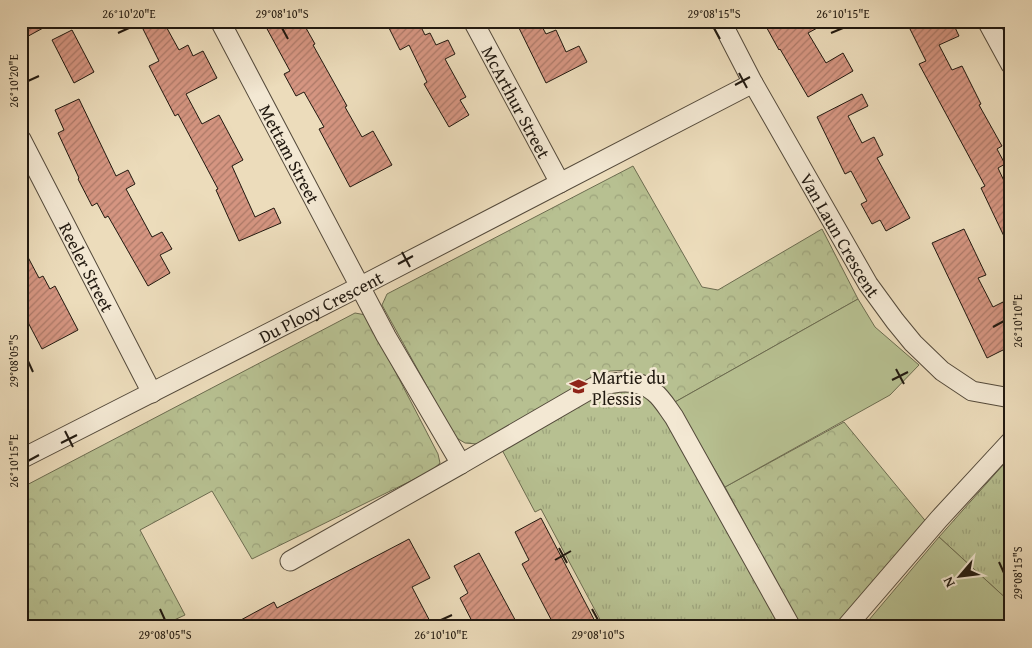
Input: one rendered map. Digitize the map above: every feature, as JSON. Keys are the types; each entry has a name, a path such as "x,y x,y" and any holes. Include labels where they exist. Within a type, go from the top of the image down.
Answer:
{"street":[{"name":"Mettam Street","path":"220,21 386,336 461,464"},
{"name":"McArthur Street","path":"473,21 560,183"},
{"name":"Van Laun Crescent","path":"721,21 868,284 913,343 942,370 972,390 1005,398 1011,397"},
{"path":"988,21 1011,65"},
{"name":"Du Plooy Crescent","path":"21,459 754,83"},
{"name":"Reeler Street","path":"21,139 152,393"},
{"path":"290,560 594,387 618,381 636,383 654,392 674,417 791,627"},
{"path":"846,627 1011,441"}],"green space":[{"path":"633,166 702,287 718,290 822,229 858,299 675,402 658,380 630,370 610,371 589,380 477,444 465,443 455,437 382,305 387,294"},
{"path":"858,299 875,327 919,365 890,395 725,487 675,402"},
{"path":"355,313 366,315 438,454 440,463 431,471 252,559 212,491 140,530 185,615 159,627 21,627 21,488"},
{"path":"621,388 644,396 654,404 668,424 784,627 604,627 541,509 535,512 501,448 598,393"},
{"path":"844,422 928,524 842,627 801,627 725,487"},
{"path":"1011,456 1011,603 939,537"},
{"path":"939,537 1011,603 1011,627 863,627"}],"building":[{"path":"21,21 56,21 21,40"},
{"path":"139,21 163,21 179,50 188,45 193,56 203,51 217,78 186,94 202,124 219,115 243,160 232,166 255,217 274,208 281,223 239,241 216,190 218,189 178,114 175,116 149,66 159,61"},
{"path":"277,21 302,21 362,137 373,131 392,165 350,187 319,129 324,127 304,92 296,96 284,74 290,71 266,27"},
{"path":"395,21 418,21 425,35 430,33 436,45 448,40 455,54 445,59 466,97 460,100 469,115 449,127 424,84 427,82 409,45 400,50 389,28 397,25"},
{"path":"528,21 539,21 546,34 556,30 566,52 579,46 587,62 546,83 518,26"},
{"path":"763,21 830,21 808,33 826,63 843,53 853,71 808,97"},
{"path":"906,21 952,21 959,36 939,45 952,70 962,66 981,104 979,105 1002,146 997,149 1005,164 998,168 1011,196 1011,251 981,188 985,186 919,64 926,61"},
{"path":"72,30 94,72 74,83 52,40"},
{"path":"862,94 868,106 848,116 862,143 874,137 883,155 877,158 910,218 886,231 880,220 872,224 861,204 867,201 851,171 845,174 817,117"},
{"path":"79,99 116,176 128,170 135,184 126,189 152,237 162,232 172,249 160,255 170,273 148,286 108,216 105,218 97,203 92,206 58,133 64,130 55,110"},
{"path":"964,229 986,275 978,278 993,307 1003,302 1011,318 1011,346 987,358 932,243"},
{"path":"21,244 39,278 43,276 50,289 55,286 78,330 42,349 21,309"},
{"path":"541,518 598,627 555,627 522,564 529,560 515,532"},
{"path":"409,539 430,578 412,587 433,627 355,627 351,619 337,627 228,627 274,602 277,608"},
{"path":"479,553 519,627 475,627 460,598 468,593 454,566"}],"place":[{"name":"Martie du Plessis","path":"578,387"}]}
